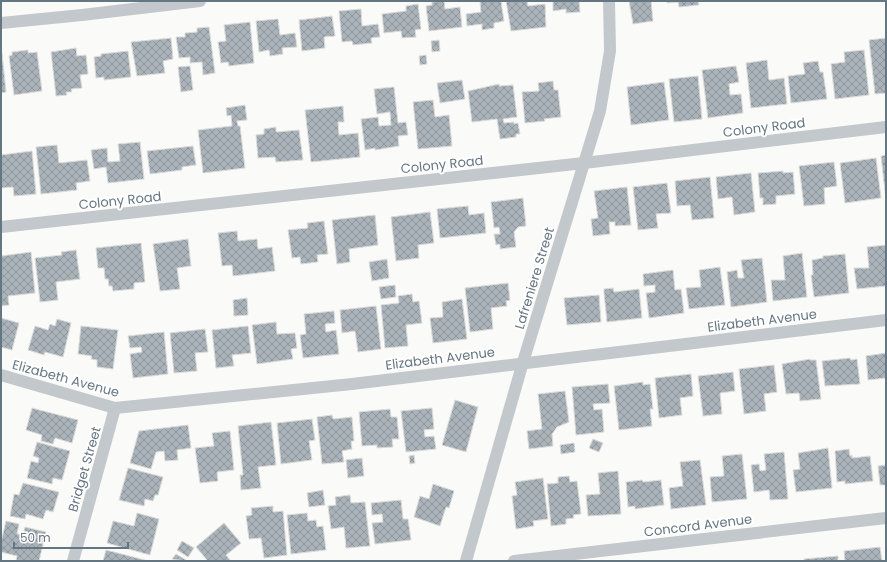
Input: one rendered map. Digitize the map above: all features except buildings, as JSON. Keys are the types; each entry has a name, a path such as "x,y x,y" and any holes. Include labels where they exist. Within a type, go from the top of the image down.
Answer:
{"street":[{"path":"1,23 82,16 200,1"},
{"name":"Lafreniere Street","path":"466,561 523,362 600,111 610,52 609,1"},
{"name":"Colony Road","path":"1,227 584,163 886,127"},
{"name":"Elizabeth Avenue","path":"1,375 115,408 352,384 523,362 886,320"},
{"name":"Bridget Street","path":"73,561 115,408"},
{"name":"Concord Avenue","path":"514,561 886,518"}]}
